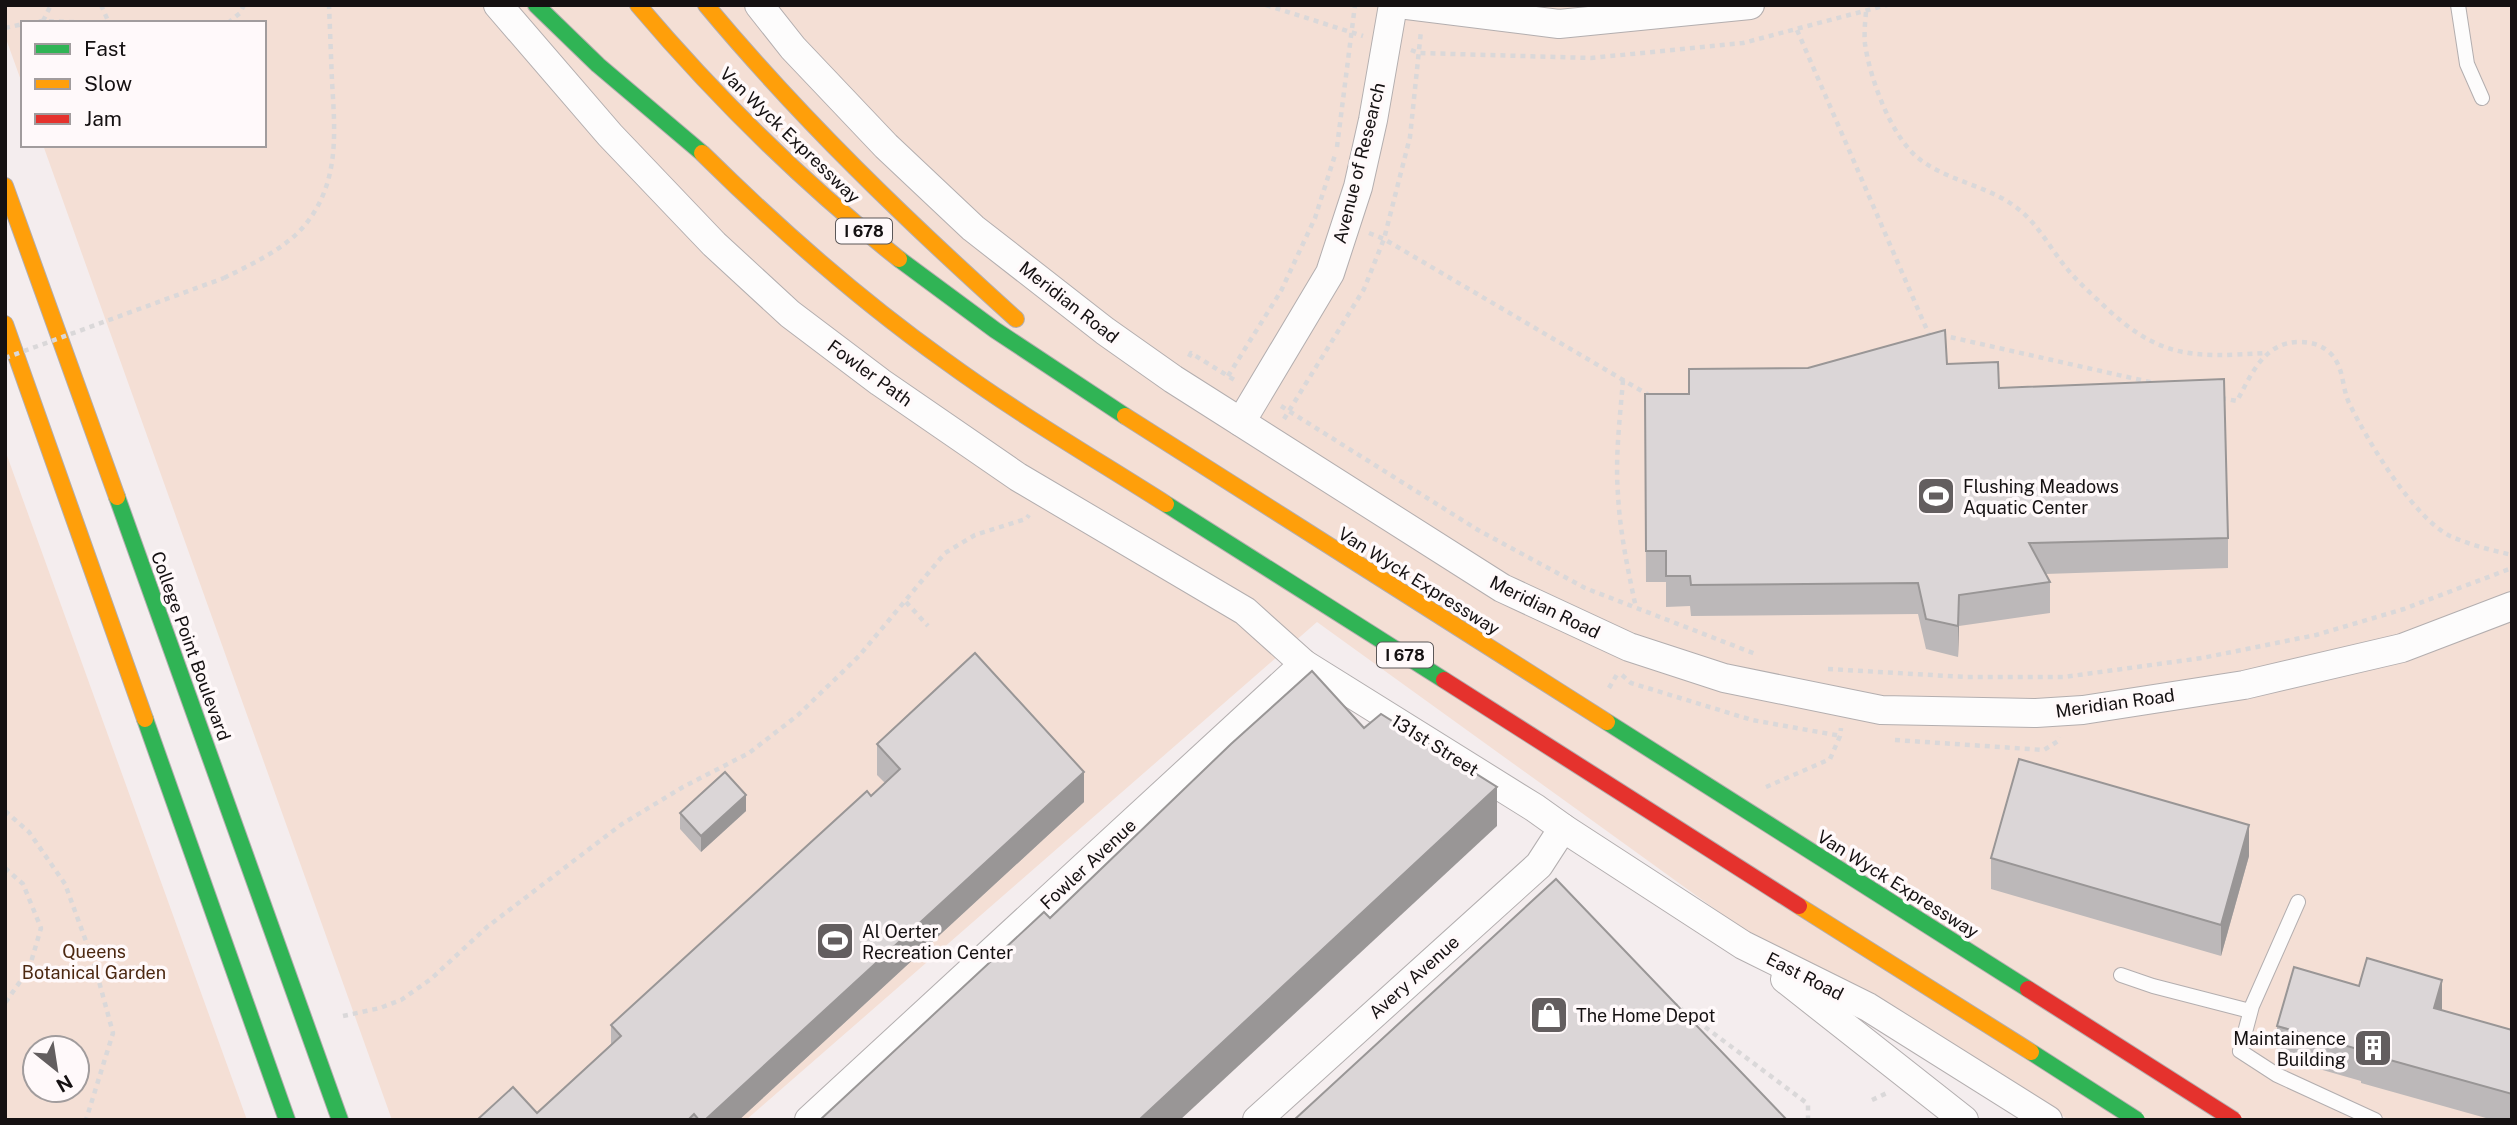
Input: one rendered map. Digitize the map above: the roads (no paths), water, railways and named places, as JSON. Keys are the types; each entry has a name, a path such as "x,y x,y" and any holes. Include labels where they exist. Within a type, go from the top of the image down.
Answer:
{"main road":[{"path":"536,5 598,65 702,153"},
{"name":"Van Wyck Expressway","path":"638,5 740,117 803,178 869,235 976,317 1125,416 2234,1120"},
{"path":"706,5 772,83 839,155 1025,327"},
{"name":"I 678","path":"619,62 702,153 767,217 835,277 907,334 982,387 2137,1120"},
{"name":"College Point Boulevard","path":"5,186 341,1120"},
{"path":"5,324 287,1120"},
{"path":"1045,345 1125,416"}],"street":[{"name":"Fowler Path","path":"498,5 610,135 714,244 790,314 880,382 1018,477 1245,611 1304,664"},
{"name":"Meridian Road","path":"758,5 793,48 886,146 973,228 1105,331 1211,403 1502,588 1629,647 1724,678 1881,710 2036,713 2083,710 2244,685 2402,648 2512,606"},
{"name":"Avenue of Research","path":"1241,422 1331,273 1348,224 1373,120 1393,5"},
{"path":"1418,6 1559,24 1749,5"},
{"name":"131st Street","path":"1304,664 1512,793 1563,828"},
{"name":"Fowler Avenue","path":"809,1120 1304,664"},
{"name":"East Road","path":"1563,828 1743,945 1868,1007 2048,1120"},
{"name":"Avery Avenue","path":"1257,1120 1538,865 1563,828"},
{"path":"1743,945 1964,1120"}],"lane":[{"path":"2458,5 2467,64 2482,98"},
{"path":"2298,902 2250,1011 2241,1051 2277,1075 2375,1120"},
{"path":"2121,975 2152,986 2250,1011"}],"place":[{"name":"Flushing Meadows Aquatic Center","path":"1936,496"},
{"name":"Al Oerter Recreation Center","path":"835,941"},
{"name":"The Home Depot","path":"1549,1015"},
{"name":"Maintainence Building","path":"2373,1048"}],"park label":[{"name":"Queens Botanical Garden","path":"94,961"}]}
